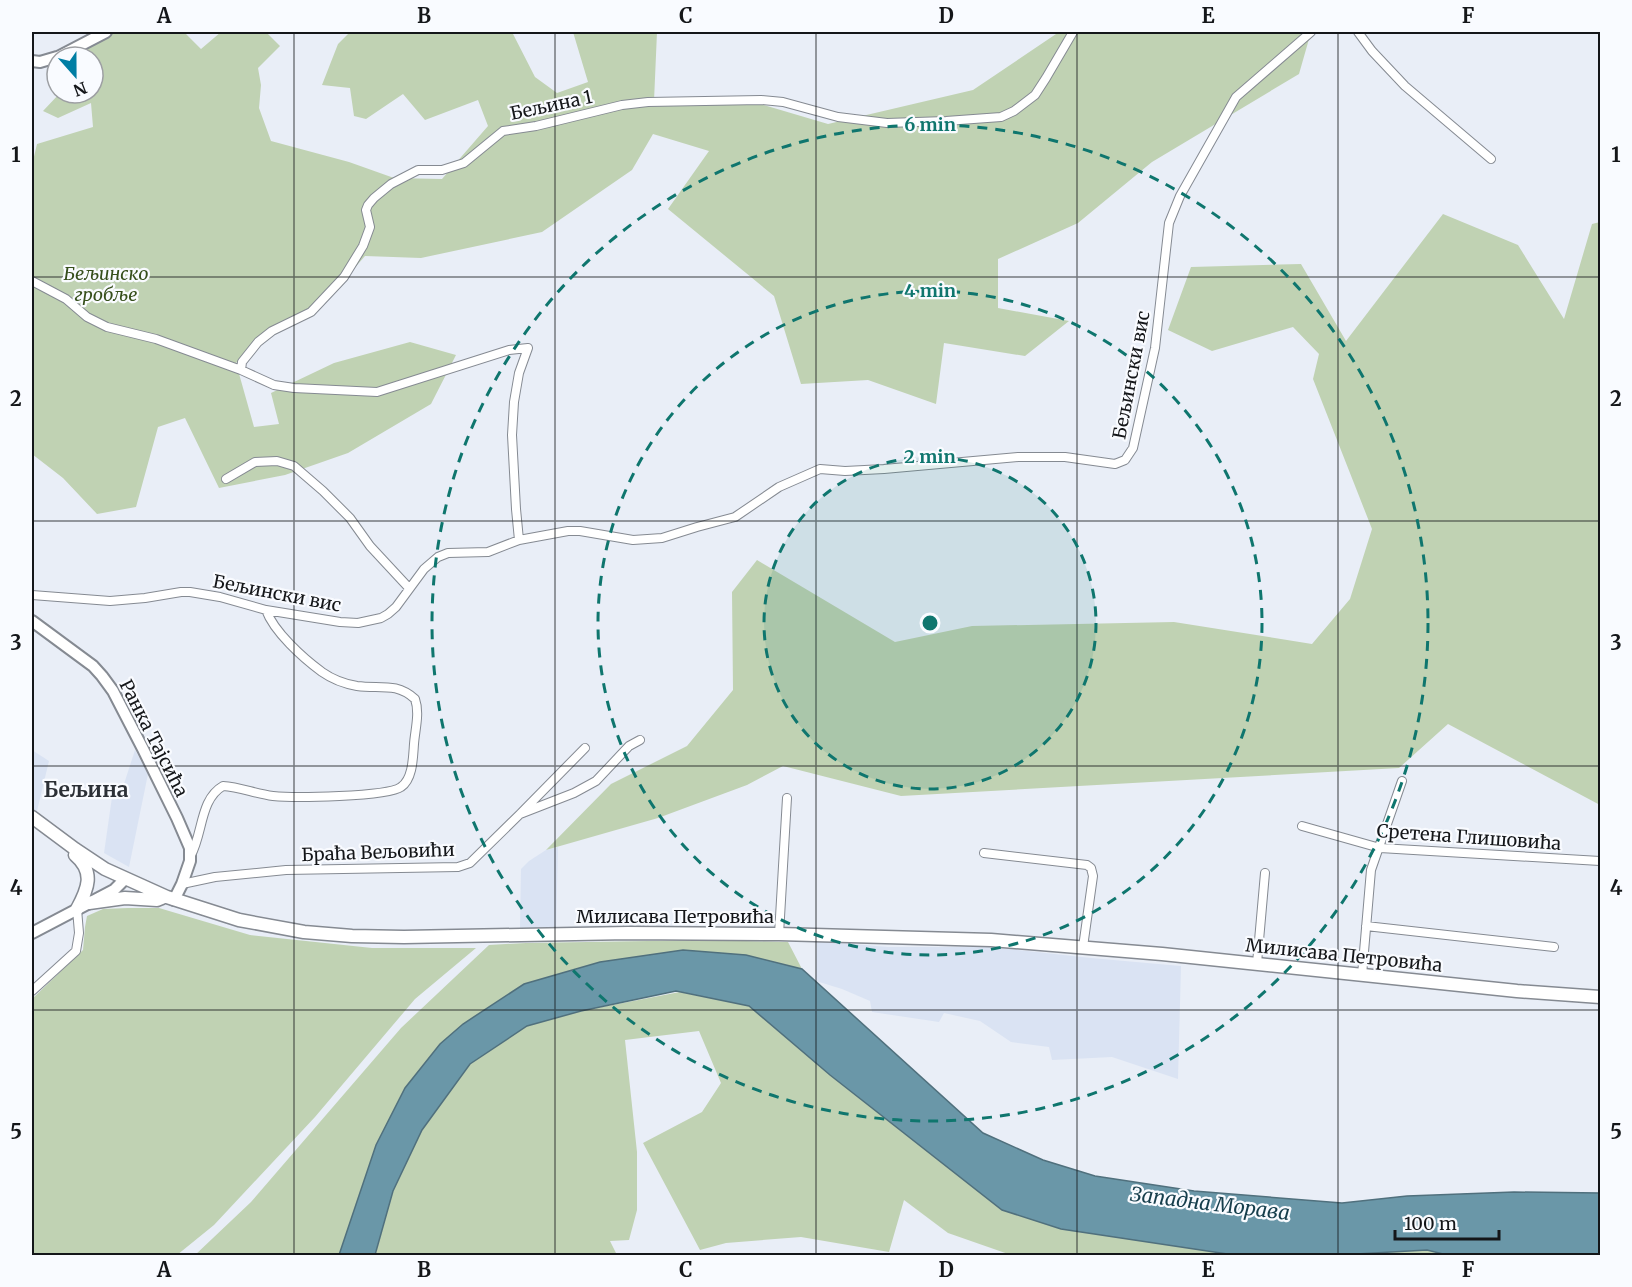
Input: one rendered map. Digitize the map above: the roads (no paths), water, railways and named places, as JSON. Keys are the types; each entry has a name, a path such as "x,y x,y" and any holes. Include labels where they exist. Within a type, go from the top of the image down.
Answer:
{"main road":[{"path":"32,817 65,842 82,862 88,879 86,891 77,909"},
{"name":"Милисава Петровића","path":"65,842 101,866 170,899 233,919 304,932 366,937 628,933 779,934 991,940 1257,963 1547,994 1600,997"},
{"path":"89,903 124,898 170,899"}],"street":[{"path":"81,45 106,32"},
{"name":"Бељина 1","path":"241,370 242,362 258,342 272,331 311,312 344,277 363,246 370,227 366,210 374,198 391,184 418,170 442,170 464,163 503,131 536,126 622,105 648,102 761,100 783,102 838,117 886,123 1001,117 1014,111 1035,95 1073,32"},
{"name":"Бељински вис","path":"32,596 110,601 190,592 220,597 266,610 340,622 370,622 388,614 396,607 424,569 448,552 488,552 519,540 568,531 633,540 662,538 735,517 779,487 820,469 845,471 884,469 1018,457 1065,457 1115,464 1125,460 1133,448 1155,348 1169,223 1180,196 1236,97 1311,32"},
{"path":"1358,32 1372,51 1405,86 1491,159"},
{"path":"32,281 66,299 87,317 107,327 156,339 241,370 274,385 294,388 377,392 509,350 528,348 519,373 512,435 519,540"},
{"path":"226,479 255,462 277,461 294,466 350,518 370,546 409,588"},
{"path":"170,899 182,884 208,801 216,790 223,786 272,796 306,797 382,792 399,789 406,782 411,768 417,712 415,699 403,690 356,686 343,683 324,673 278,630 266,610"},
{"name":"Ранка Тајсића","path":"32,621 93,666 113,691 188,841 191,855"},
{"name":"Браћа Вељовићи","path":"182,884 215,877 286,870 458,867 470,863 520,814 574,794 596,781 629,746 640,740"},
{"path":"520,814 585,748"},
{"path":"1362,975 1371,870 1402,782"},
{"path":"779,934 787,798"},
{"name":"Сретена Глишовића","path":"1302,826 1380,848 1600,861"},
{"path":"984,853 1087,865 1092,870 1083,947"},
{"path":"1257,963 1265,873"},
{"path":"32,933 117,888 125,879"},
{"path":"32,991 76,951 79,933 77,909"},
{"path":"1366,926 1554,947"}],"water":[{"name":"Западна Морава","path":"683,950 746,955 802,969 983,1133 1043,1160 1095,1176 1194,1191 1342,1203 1407,1196 1514,1192 1600,1193 1600,1255 1451,1256 1427,1250 1356,1254 1234,1255 1061,1229 1002,1210 830,1075 749,1006 676,991 581,1011 527,1026 470,1064 422,1130 393,1191 375,1255 339,1255 376,1145 405,1088 440,1044 463,1024 524,984 600,962"}],"district":[{"name":"Бељина","path":"86,789"}],"park label":[{"name":"Бељинско гробље","path":"106,283"}]}
